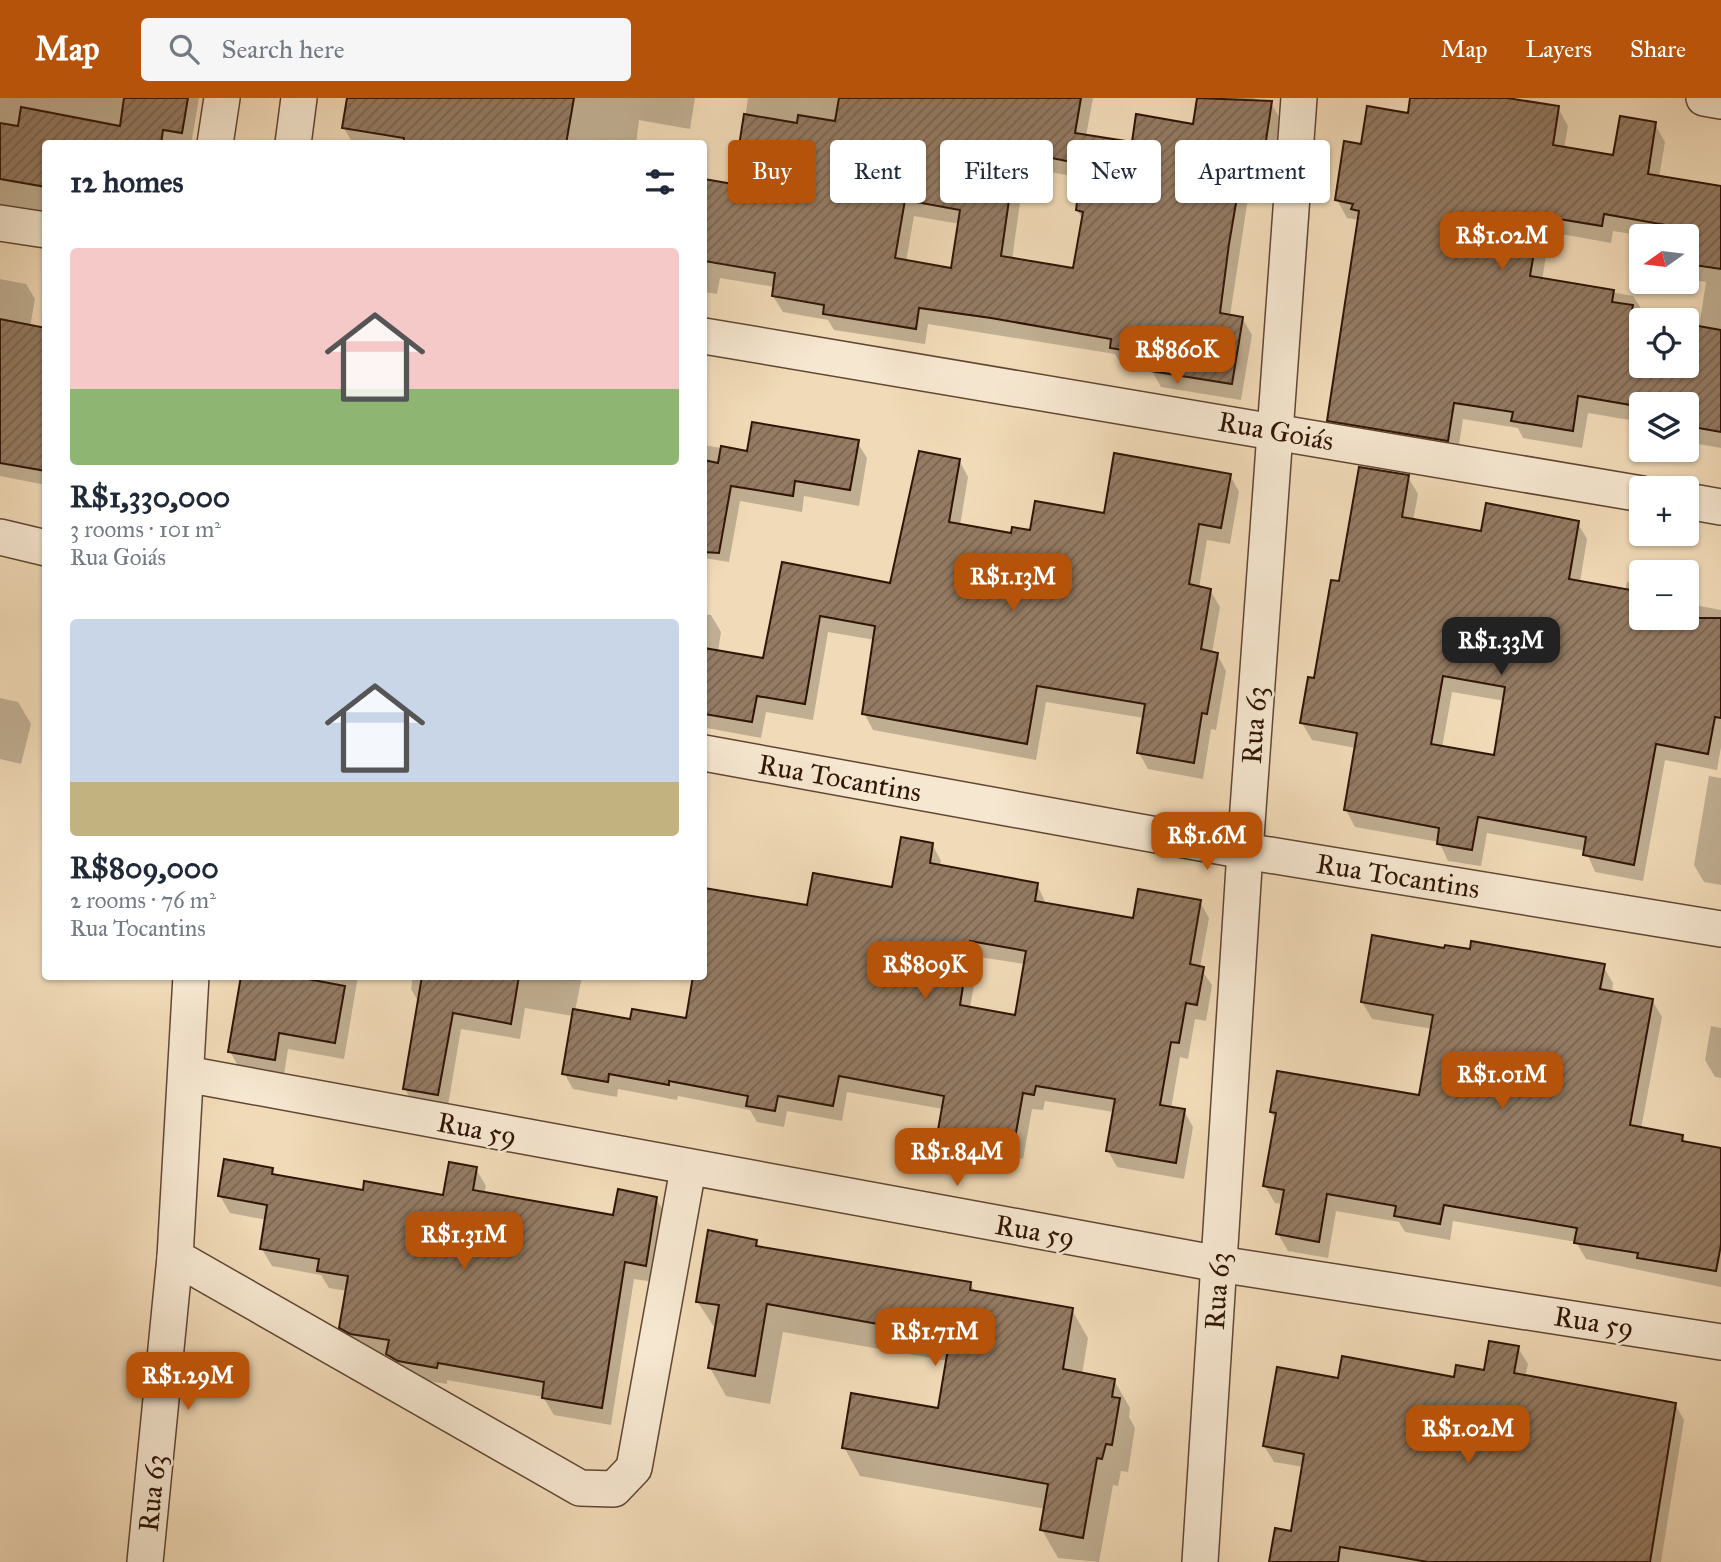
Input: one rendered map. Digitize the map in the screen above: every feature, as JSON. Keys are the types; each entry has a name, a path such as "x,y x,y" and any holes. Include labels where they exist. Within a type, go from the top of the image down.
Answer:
{"street":[{"path":"216,140 222,98"},
{"path":"294,140 299,98"},
{"name":"Rua 63","path":"1200,1562 1245,851 1299,98"},
{"path":"1704,98 1721,101"},
{"path":"0,223 42,229"},
{"name":"Rua Goiás","path":"707,336 1629,492"},
{"path":"1699,504 1721,507"},
{"path":"0,537 42,547"},
{"name":"Rua Tocantins","path":"707,754 1245,851 1721,929"},
{"name":"Rua 63","path":"145,1562 175,1258 191,980"},
{"name":"Rua 59","path":"186,1074 688,1169 1219,1264 1721,1342"},
{"path":"175,1258 579,1488 614,1489 634,1468 688,1169"}],"building":[{"path":"124,98 188,98 182,133 163,130 162,140 42,140 42,186 0,179 0,123 18,126 21,107 120,126"},
{"path":"347,98 574,98 567,140 404,140 342,128"},
{"path":"839,98 1081,98 1075,133 1119,140 1067,140 1067,161 1053,158 1053,140 940,140 940,203 1009,203 1001,256 1073,268 1083,212 1076,210 1077,203 1161,203 1161,140 1132,140 1136,114 1193,124 1197,98 1272,101 1266,140 1175,140 1175,203 1236,203 1220,313 1243,317 1232,384 1150,371 1153,355 1110,348 1111,339 991,318 919,308 916,329 823,314 824,305 772,296 775,273 707,262 707,180 728,183 728,203 816,203 816,140 740,140 744,114 797,123 798,115 835,121","holes":["830,140 926,140 926,203 922,203 960,210 951,268 895,258 904,203 830,203"]},
{"path":"1410,98 1507,98 1559,106 1553,145 1613,155 1620,116 1656,122 1648,174 1721,186 1721,269 1699,266 1699,224 1660,224 1604,214 1602,226 1540,216 1530,276 1614,290 1612,302 1633,305 1629,308 1629,378 1699,378 1699,326 1721,330 1721,432 1699,428 1699,392 1629,392 1629,405 1578,396 1573,431 1511,421 1513,412 1454,403 1448,441 1327,421 1359,211 1351,209 1353,204 1335,200 1344,141 1361,144 1367,106 1408,113"},
{"path":"0,319 42,327 42,470 0,463"},
{"path":"752,422 859,440 850,490 795,481 793,496 731,486 719,553 707,552 707,461 718,463 721,446 747,451"},
{"path":"919,451 960,459 949,522 1011,533 1012,527 1030,530 1035,501 1104,513 1114,453 1231,474 1221,528 1199,524 1189,584 1211,589 1201,649 1218,653 1207,714 1202,713 1194,763 1137,753 1145,704 1037,686 1027,744 862,714 875,626 820,616 805,704 757,696 752,722 707,714 707,649 763,658 782,562 890,583"},
{"path":"1359,467 1409,475 1402,517 1481,531 1486,503 1579,521 1569,579 1629,590 1629,630 1699,630 1699,618 1721,618 1721,718 1715,717 1708,754 1656,744 1634,865 1583,855 1586,837 1478,817 1472,850 1437,844 1439,828 1344,810 1357,733 1300,723 1308,677 1314,678 1331,580 1339,581","holes":["1443,676 1505,687 1494,755 1431,744"]},
{"path":"901,837 933,843 930,863 1038,883 1035,901 1133,918 1138,889 1201,900 1190,964 1204,967 1197,1005 1186,1003 1179,1043 1171,1042 1160,1105 1185,1109 1176,1163 1106,1151 1115,1099 1036,1086 1034,1095 1023,1093 1014,1144 938,1130 944,1096 839,1076 833,1106 778,1096 775,1111 746,1106 748,1096 669,1081 669,1085 609,1074 608,1082 562,1074 573,1009 630,1019 632,1009 686,1018 692,980 707,980 707,888 807,905 813,873 892,887","holes":["970,941 1026,951 1015,1015 960,1005"]},
{"path":"1372,935 1444,948 1445,945 1470,949 1471,941 1605,964 1600,989 1653,999 1630,1125 1683,1135 1682,1141 1721,1148 1721,1245 1716,1271 1637,1258 1638,1253 1574,1243 1577,1228 1444,1205 1440,1224 1394,1216 1396,1206 1327,1194 1319,1242 1276,1234 1284,1190 1263,1186 1276,1113 1270,1112 1277,1071 1419,1095 1433,1015 1361,1002"},
{"path":"240,980 313,980 345,986 335,1043 279,1033 275,1060 228,1052"},
{"path":"421,980 518,980 511,1024 453,1013 438,1095 403,1089"},
{"path":"224,1159 273,1168 272,1174 363,1190 364,1181 443,1195 449,1162 477,1167 473,1190 613,1215 618,1189 657,1197 646,1266 625,1262 602,1408 542,1398 544,1382 438,1363 437,1368 398,1361 386,1354 389,1340 350,1334 339,1328 348,1276 317,1271 319,1259 260,1249 267,1205 218,1196"},
{"path":"708,1230 757,1240 756,1246 971,1282 970,1290 1073,1308 1063,1369 1115,1379 1112,1397 1120,1398 1112,1445 1106,1444 1102,1459 1097,1458 1083,1538 1040,1530 1048,1484 842,1448 851,1393 938,1408 950,1337 767,1304 755,1376 708,1368 719,1305 696,1302"},
{"path":"1489,1341 1519,1346 1514,1373 1676,1403 1650,1562 1428,1562 1340,1547 1338,1562 1269,1562 1275,1528 1291,1531 1304,1454 1263,1446 1277,1367 1338,1378 1342,1356 1454,1377 1456,1365 1484,1370"}]}
